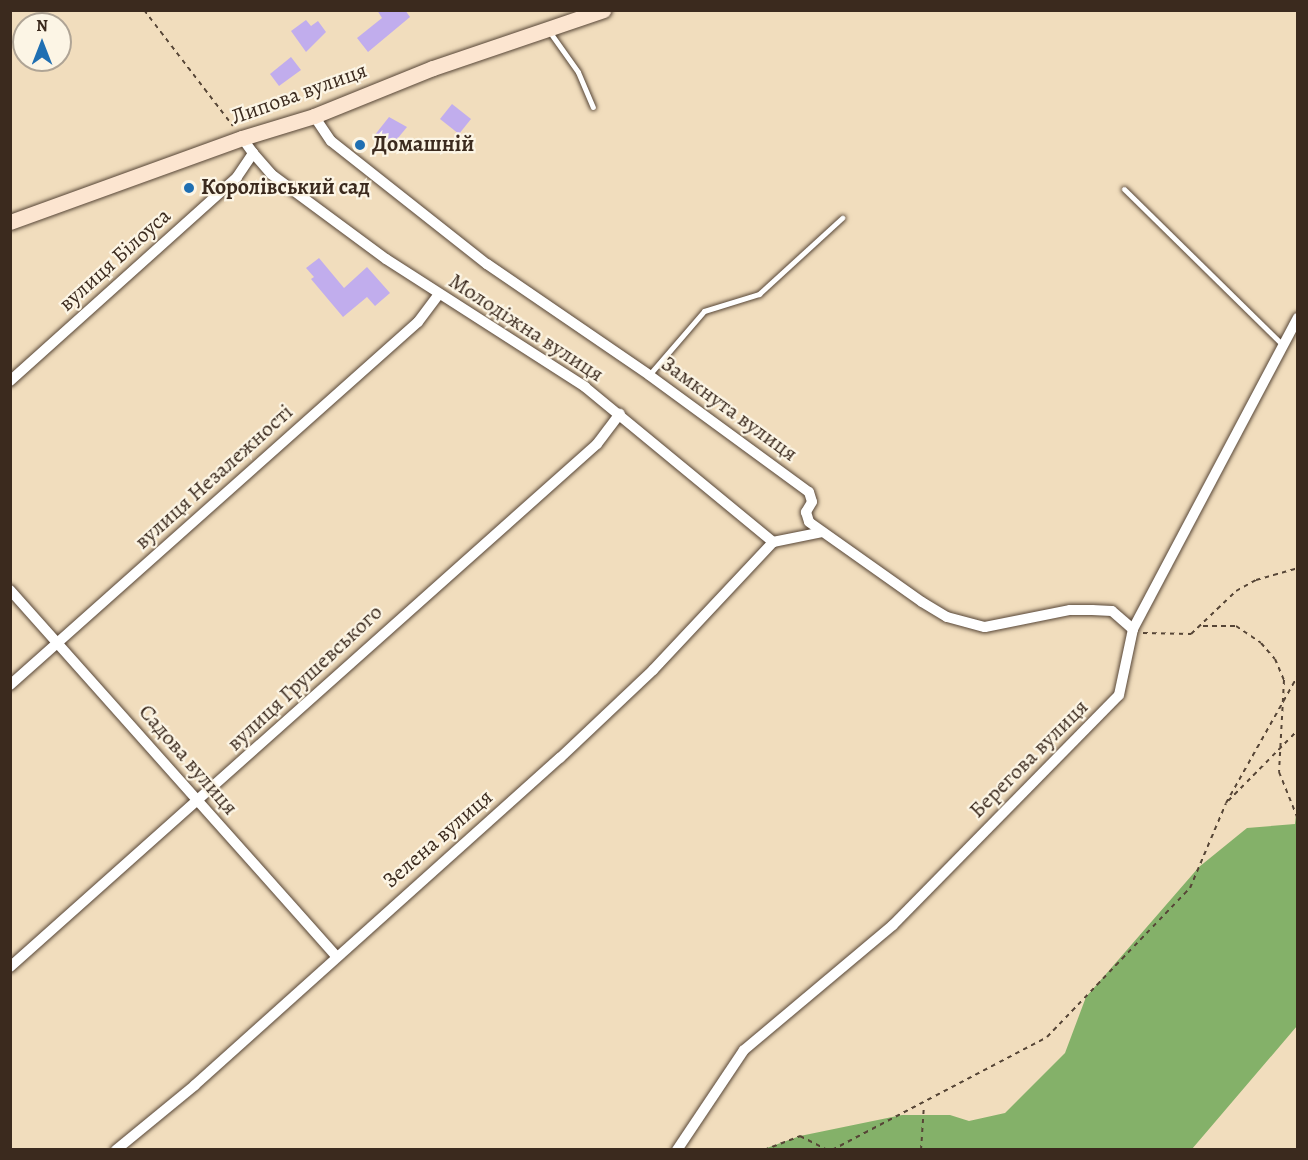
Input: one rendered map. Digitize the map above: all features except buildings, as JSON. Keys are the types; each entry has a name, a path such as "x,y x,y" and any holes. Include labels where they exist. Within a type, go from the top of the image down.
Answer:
{"street":[{"name":"Липова вулиця","path":"10,222 242,138 314,116 433,68 603,10"},
{"name":"Замкнута вулиця","path":"314,116 331,141 497,271 649,375 809,492 812,502 806,518 822,532 922,602 963,623 1002,626 1070,610 1092,610 1112,611 1133,628"},
{"path":"242,138 253,153"},
{"name":"Молодіжна вулиця","path":"253,153 271,174 438,295 585,387 773,542"},
{"name":"вулиця Білоуса","path":"10,381 237,177 253,153"},
{"name":"вулиця Незалежності","path":"10,685 418,322 438,295"},
{"name":"Берегова вулиця","path":"677,1149 744,1050 893,925 1119,695 1133,628 1298,318"},
{"name":"вулиця Грушевського","path":"10,967 199,802 459,564 597,444 620,414"},
{"path":"773,542 822,532"},
{"name":"Зелена вулиця","path":"116,1149 203,1077 653,670 773,542"},
{"name":"Садова вулиця","path":"10,590 336,956"}],"lane":[{"path":"548,29 578,72 594,107"},
{"path":"1124,189 1283,345"},
{"path":"649,375 704,311 759,294 842,218"}],"path":[{"path":"146,12 242,138"},
{"path":"1133,628 1142,633 1174,636 1191,634 1203,626 1236,591 1256,580 1298,567"},
{"path":"1203,626 1236,626 1261,643 1275,659 1284,680 1279,772 1298,819"},
{"path":"832,1149 924,1105 1047,1037 1190,888 1226,803 1298,675"},
{"path":"1226,803 1298,730"},
{"path":"921,1149 924,1105"},
{"path":"764,1149 800,1136 828,1149"}],"green space":[{"path":"1297,806 1297,1026 1192,1149 764,1149 800,1136 902,1115 950,1115 969,1121 1005,1113 1065,1053 1086,997 1199,867 1247,828 1295,824"}],"place":[{"name":"Домашній","path":"360,145"},
{"name":"Королівський сад","path":"189,188"}]}
